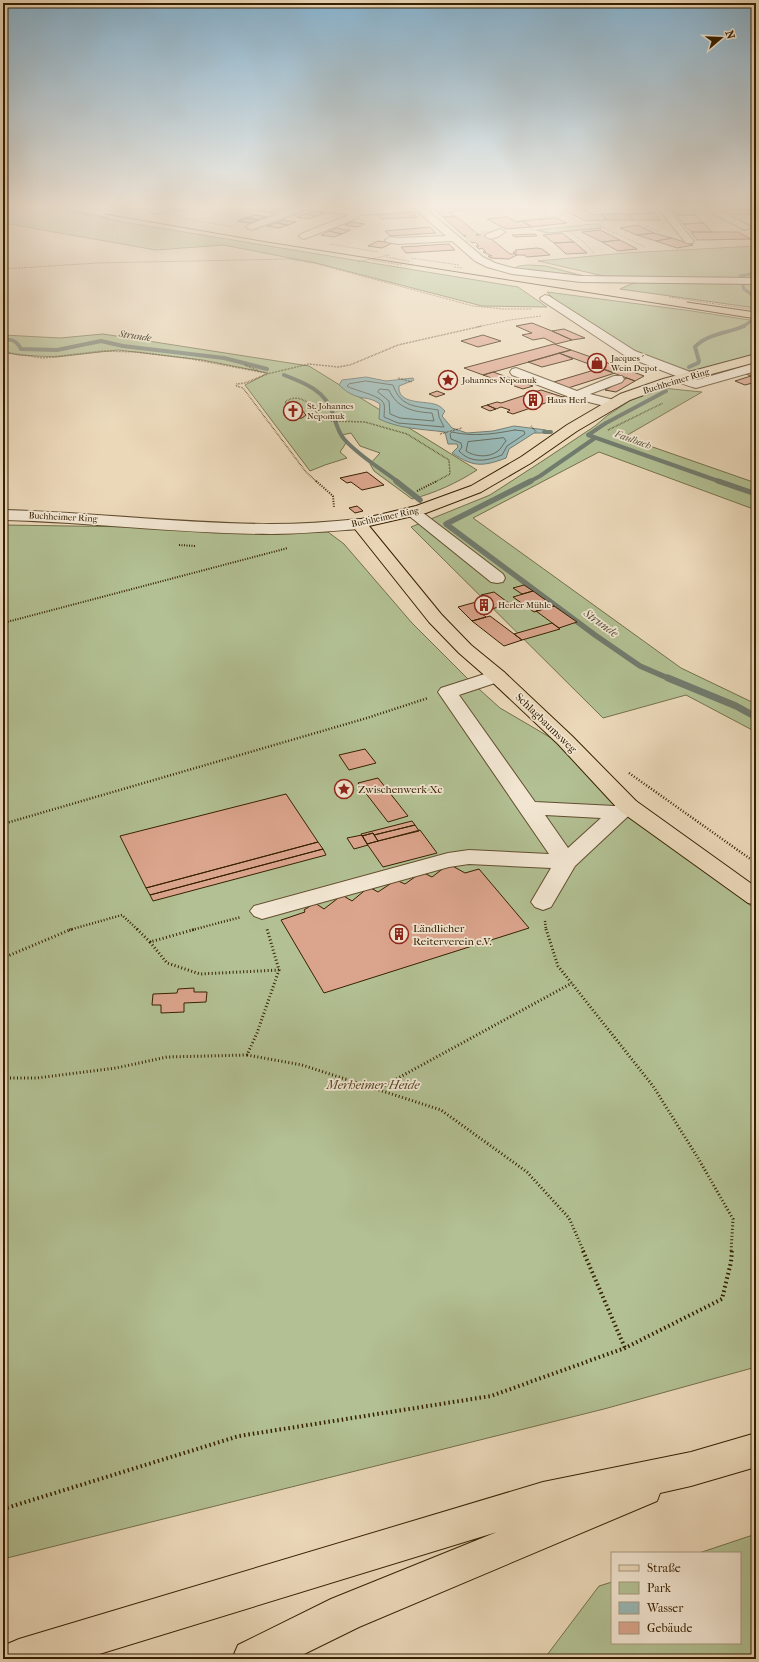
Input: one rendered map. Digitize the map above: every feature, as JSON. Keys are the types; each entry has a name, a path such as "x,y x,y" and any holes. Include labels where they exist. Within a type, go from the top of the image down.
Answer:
{"main road":[{"name":"Buchheimer Ring","path":"359,524 413,512 450,500 476,489 526,460 572,428 625,397 756,358"},
{"name":"Schlagbaumsweg","path":"359,524 435,618 465,649 497,676 565,740 624,810 756,898"},
{"path":"19,1659 543,1500 691,1469 756,1450"},
{"path":"252,1659 345,1613 691,1469"}],"street":[{"path":"545,298 631,354 689,379 756,367"},
{"path":"516,372 576,395 613,404"},
{"path":"576,395 618,379"},
{"path":"413,512 498,578"},
{"name":"Buchheimer Ring","path":"3,515 67,517 272,529 359,524"},
{"path":"497,676 448,692 566,862"},
{"path":"528,808 624,810"},
{"path":"543,902 566,862 624,810"},
{"path":"262,911 448,860 469,857 566,862"}],"path":[{"path":"390,284 473,306 503,309 563,311"},
{"path":"668,297 756,310"},
{"path":"334,512 335,506 333,496 306,472 243,388 236,386 237,384 267,374 310,364 338,367 350,365 398,345 510,320 563,311"},
{"path":"3,352 19,356 56,358 118,351 203,361 264,373"},
{"path":"245,365 267,374"},
{"path":"398,378 412,382"},
{"path":"608,430 658,406 689,379"},
{"path":"288,405 285,402 289,398 297,398 306,401 316,409 321,418 332,421 365,422 407,434 449,460 450,474 414,492"},
{"path":"440,434 462,428"},
{"path":"3,623 294,546"},
{"path":"3,824 360,720 448,692"},
{"path":"3,1509 239,1436 491,1396 625,1348 722,1298 731,1262 733,1219 698,1158 653,1086 558,966 546,931 543,902"},
{"path":"150,942 262,911 279,970 257,1033 247,1055"},
{"path":"3,958 33,944 100,920 122,915 150,942 167,962 200,974 279,970"},
{"path":"378,1089 572,983"},
{"path":"3,1078 38,1078 116,1068 167,1057 247,1055 302,1065 441,1110 480,1136 527,1172 569,1218 625,1348"}],"green space":[{"path":"395,284 497,284 518,287 547,307 482,306"},
{"path":"632,284 756,284 756,308 620,289"},
{"path":"547,292 756,321 756,354 689,371 642,356 557,302"},
{"path":"103,334 309,366 477,470 446,487 412,499 374,471 370,464 380,453 360,446 351,433 342,435 346,443 340,452 347,458 310,471 245,385 268,373 203,360 118,350 56,357 19,355 3,352 3,335 60,338"},
{"path":"662,388 702,392 624,437 756,483 756,510 599,452 473,518 681,668 756,704 756,732 686,695 603,718 411,527 490,495 595,426 608,415 639,395"},
{"name":"Merheimer Heide","path":"3,525 137,527 231,533 328,532 344,544 412,623 469,680 500,708 558,742 722,883 756,910 756,1367 604,1409 3,1559"},
{"path":"756,1534 756,1659 544,1659 599,1586 611,1582 611,1644 741,1644 741,1552 702,1552"}],"water":[{"path":"366,377 386,381 413,378 414,380 399,386 399,392 402,396 412,401 439,406 445,411 442,416 452,428 467,433 493,431 514,426 546,430 542,433 534,433 509,449 506,458 484,464 472,463 459,458 452,453 458,447 457,444 448,444 445,432 403,427 379,419 380,404 372,400 353,395 339,385 342,380"}],"building":[{"path":"532,323 572,340 556,344 544,338 533,340 522,335 532,333 516,326"},
{"path":"564,329 585,338 572,340 552,331"},
{"path":"483,335 501,341 478,347 461,341"},
{"path":"554,344 571,350 483,375 464,368"},
{"name":"Jacques´ Wein Depot","path":"571,350 644,376 635,381 559,353"},
{"path":"559,353 573,359 542,367 528,362"},
{"path":"601,368 615,373 568,388 554,382"},
{"path":"755,371 756,382 745,385 735,381 751,376 746,374"},
{"path":"493,372 533,386 523,389 483,375"},
{"path":"627,378 635,381 616,392 605,390"},
{"name":"Haus Herl","path":"541,390 563,397 513,414 507,412 510,410 501,407 496,409 487,405 497,402 501,403"},
{"path":"437,391 445,394 436,397 429,394"},
{"path":"568,394 578,398 569,402 560,399"},
{"name":"St. Johannes Nepomuk","path":"293,404 296,409 301,409 306,415 302,418 287,418 283,412 289,409 286,405"},
{"path":"487,405 496,409 490,411 481,407"},
{"path":"367,472 384,485 362,490 351,482 347,483 340,478"},
{"path":"357,506 363,511 355,513 349,508"},
{"path":"524,585 533,591 522,594 513,588"},
{"path":"533,591 554,606 534,612 513,597"},
{"name":"Herler Mühle","path":"494,592 510,604 480,612 486,617 472,621 458,607 487,599 481,595"},
{"path":"554,606 577,622 559,628 536,611"},
{"path":"490,616 522,640 504,646 472,621"},
{"path":"552,623 560,629 522,640 514,634"},
{"path":"365,749 376,763 349,770 339,755"},
{"path":"378,778 408,816 388,822 358,783"},
{"path":"286,794 318,842 146,888 120,836"},
{"path":"412,821 415,825 374,835 373,833 362,836 361,834"},
{"path":"415,825 419,831 378,841 374,835"},
{"path":"420,830 437,853 383,867 367,844"},
{"path":"373,833 378,841 367,844 362,836"},
{"path":"362,835 368,845 354,849 347,838"},
{"path":"318,842 323,849 150,895 146,888"},
{"path":"323,849 326,855 153,901 150,895"},
{"name":"Ländlicher Reiterverein e.V.","path":"449,864 465,873 479,869 529,928 324,993 281,920 305,912 304,910 315,903 324,909 342,895 352,901 369,887 378,892 396,880 405,884 422,872 432,877"},
{"path":"194,988 194,992 207,992 206,1002 184,1003 184,1012 161,1013 161,1005 152,1005 153,994 177,993 178,989"}],"waterway":[{"name":"Faulbach","path":"742,284 744,289 756,298"},
{"name":"Faulbach","path":"743,326 756,318"},
{"name":"Faulbach","path":"689,367 698,363 699,361 695,347 705,339 743,326"},
{"name":"Strunde","path":"3,340 9,339 14,341 21,349 57,350 101,341 123,346 224,358 267,369"},
{"name":"Strunde","path":"284,375 300,381 320,394 330,406 344,439 363,456 398,482"},
{"name":"Faulbach","path":"666,391 606,423 588,435 721,482"},
{"path":"544,432 551,432"},
{"path":"529,482 595,438"},
{"name":"Strunde","path":"396,481 420,500"},
{"name":"Strunde","path":"531,481 446,524 595,635 640,666 670,679"},
{"name":"Faulbach","path":"718,481 756,494"},
{"name":"Strunde","path":"668,678 736,706 756,717"}],"tram line":[{"path":"531,284 756,319"},
{"path":"687,302 756,312"}],"place":[{"name":"Jacques´ Wein Depot","path":"597,363"},
{"name":"Johannes Nepomuk","path":"448,380"},
{"name":"Haus Herl","path":"533,400"},
{"name":"St. Johannes Nepomuk","path":"293,411"},
{"name":"Herler Mühle","path":"484,605"},
{"name":"Zwischenwerk Xc","path":"344,789"},
{"name":"Ländlicher Reiterverein e.V.","path":"399,934"}]}
